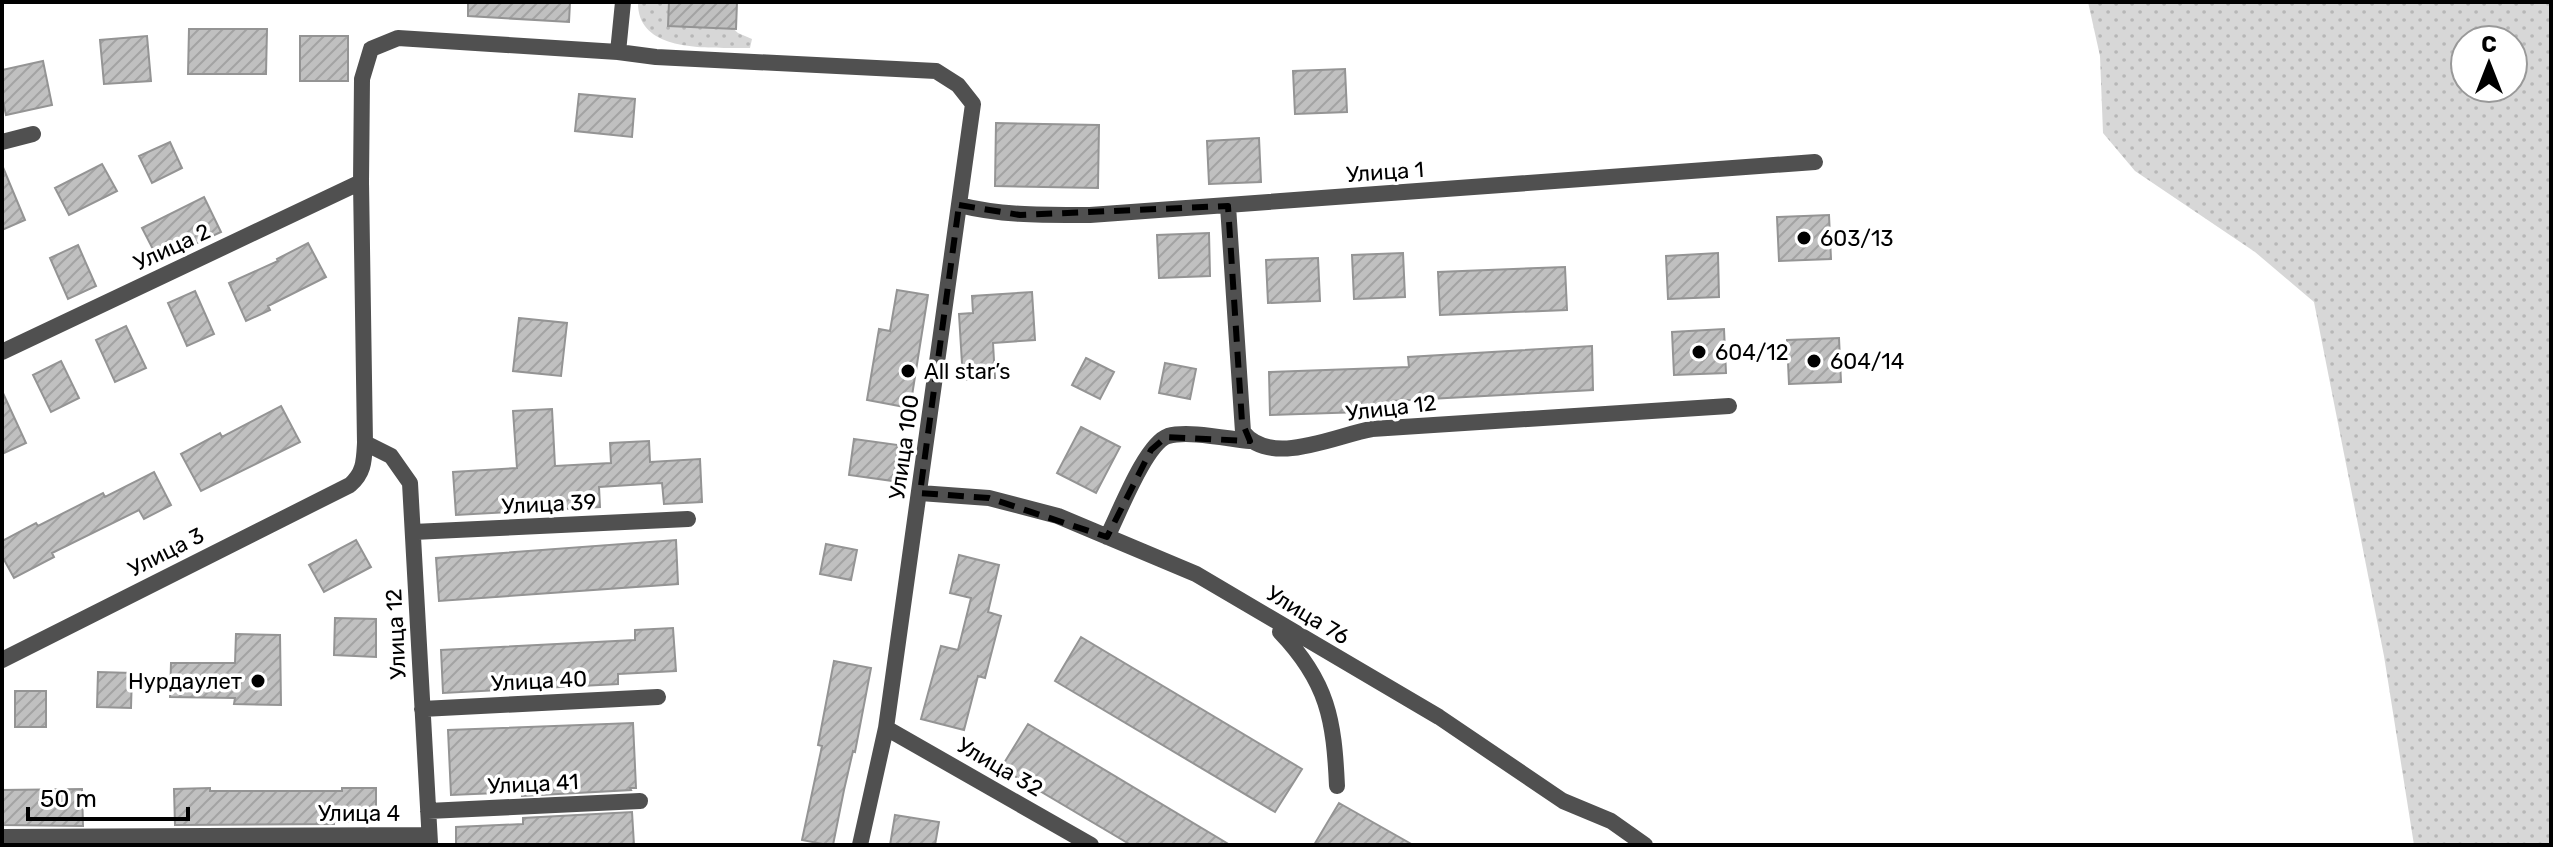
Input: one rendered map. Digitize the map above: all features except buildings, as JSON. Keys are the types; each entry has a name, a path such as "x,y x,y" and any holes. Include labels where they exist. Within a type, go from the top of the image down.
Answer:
{"street":[{"path":"365,443 362,79 371,49 398,38 618,52 623,2"},
{"name":"Улица 100","path":"618,52 656,57 936,71 958,85 973,104 886,728 860,845"},
{"path":"2,142 33,134"},
{"name":"Улица 1","path":"959,205 1020,215 1090,215 1815,162"},
{"name":"Улица 2","path":"2,352 361,182"},
{"path":"1228,206 1242,422 1243,432 1250,441"},
{"name":"Улица 12","path":"1107,537 1151,450 1166,437 1182,435 1303,448 1372,429 1729,406"},
{"name":"Улица 3","path":"2,660 350,485 364,468 365,443"},
{"name":"Улица 12","path":"365,443 391,456 410,483 430,840"},
{"name":"Улица 76","path":"920,493 989,498 1058,516 1196,574 1439,717 1563,801 1611,821 1645,845"},
{"name":"Улица 39","path":"413,532 688,519"},
{"path":"1265,616 1303,656 1329,707 1335,735 1337,786"},
{"name":"Улица 40","path":"422,709 658,697"},
{"name":"Улица 32","path":"886,728 1091,845"},
{"name":"Улица 41","path":"428,811 640,801"},
{"name":"Улица 4","path":"2,837 430,840"}],"highlighted area":[{"path":"959,205 1020,215 1228,206 1242,422 1250,441 1166,437 1151,450 1107,537 989,498 920,493"}],"shaded area":[{"path":"638,2 704,2 738,33 752,39 750,48 698,47 663,40 650,31 641,19"},
{"path":"2088,2 2551,2 2551,845 2414,845 2384,656 2314,302 2255,252 2135,171 2103,133 2100,56"}],"place":[{"name":"603/13","path":"1804,238"},
{"name":"604/12","path":"1699,352"},
{"name":"604/14","path":"1814,361"},
{"name":"All star’s","path":"908,371"},
{"name":"Нурдаулет","path":"258,681"}]}
